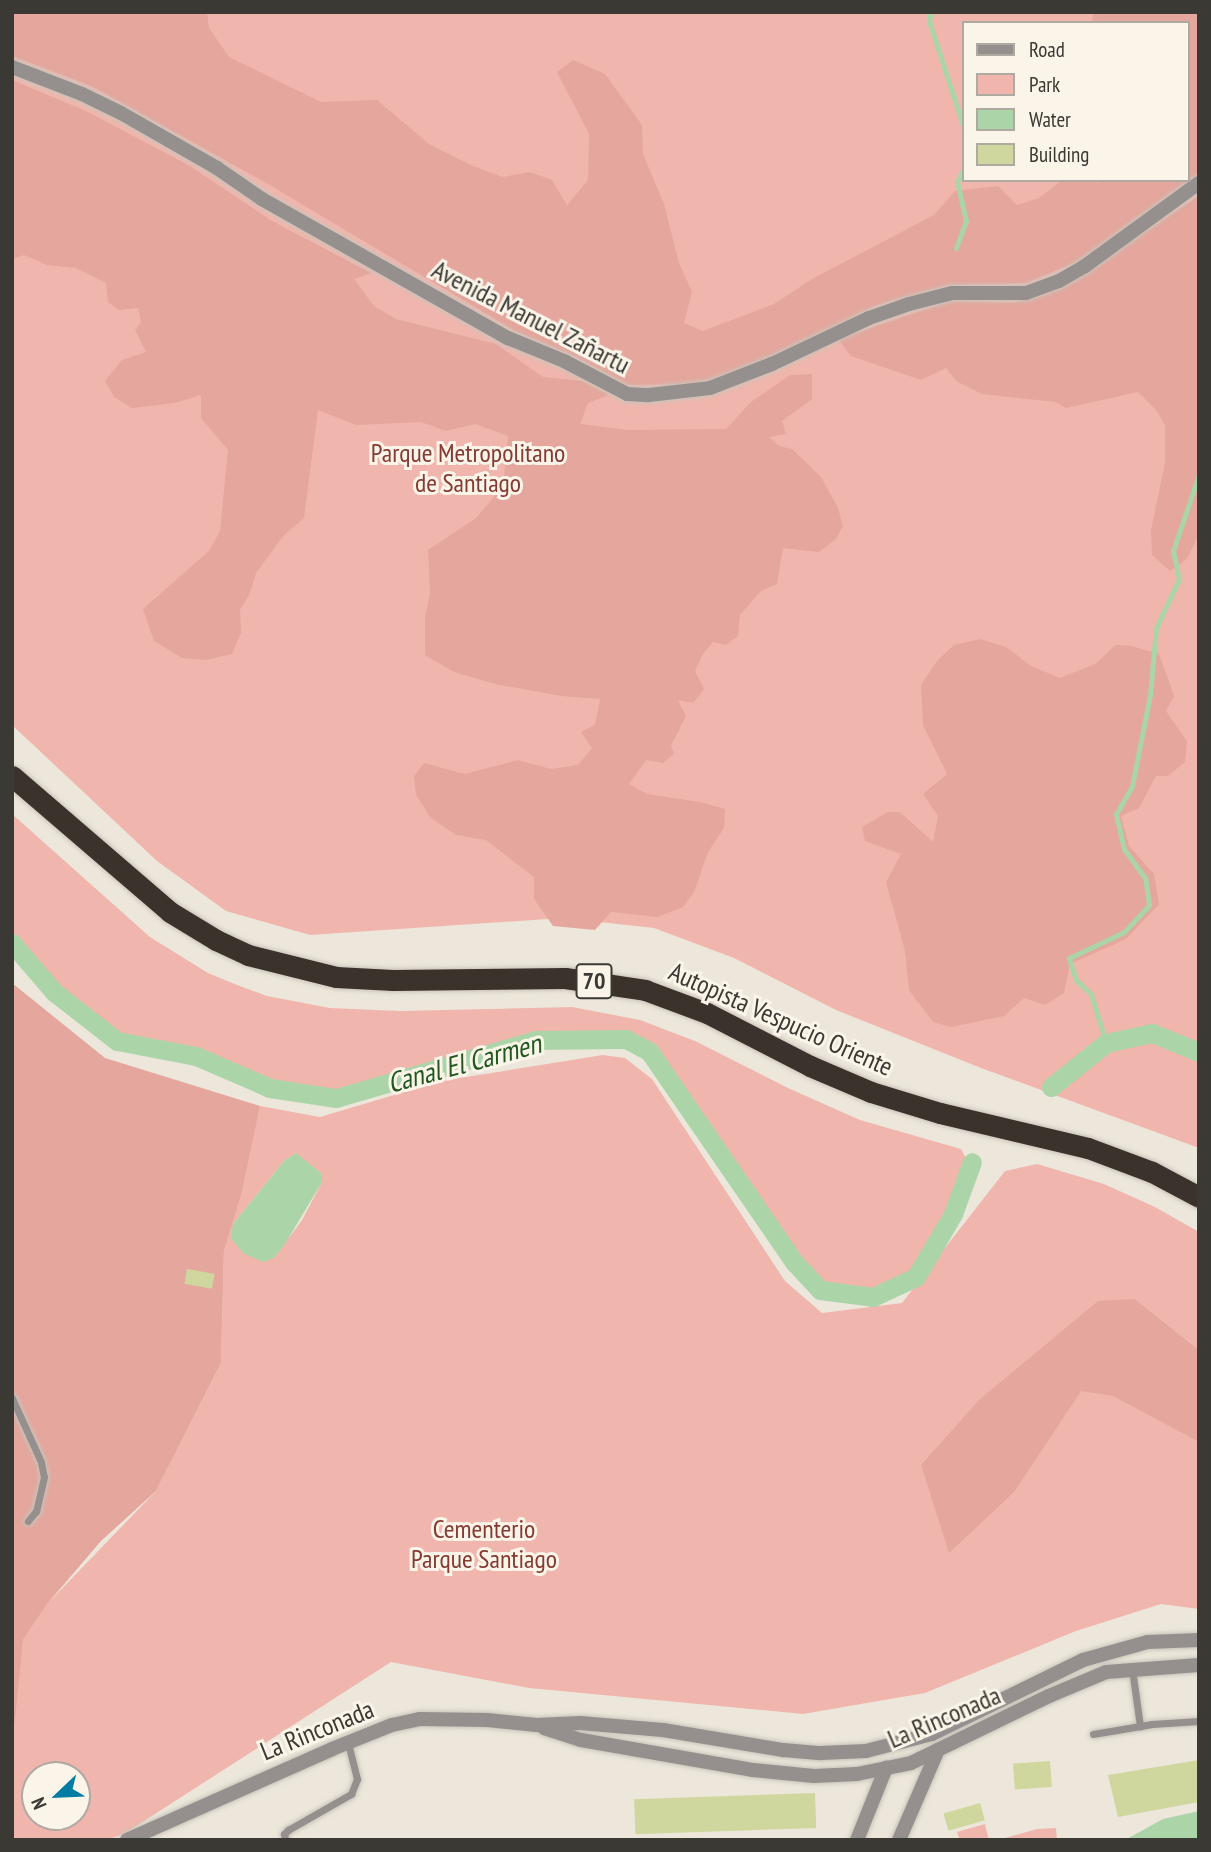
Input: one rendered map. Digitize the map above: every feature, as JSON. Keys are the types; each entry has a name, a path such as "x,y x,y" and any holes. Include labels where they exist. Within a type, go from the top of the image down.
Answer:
{"highway":[{"name":"Autopista Vespucio Oriente","path":"12,776 170,912 208,936 248,955 304,971 336,976 393,980 565,978 645,990 708,1013 810,1066 861,1088 940,1113 1088,1148 1152,1172 1199,1197"}],"street":[{"name":"Avenida Manuel Zañartu","path":"12,67 82,94 121,113 315,230 508,338 581,370 627,394 710,388 772,364 869,318 909,304 952,293 1026,293 1059,281 1085,266 1199,183"},
{"name":"La Rinconada","path":"537,1726 580,1723 821,1753 881,1748 932,1734 1083,1660 1148,1642 1199,1640"},
{"name":"La Rinconada","path":"127,1840 348,1742 392,1725 419,1719 487,1720 537,1726 581,1740 722,1765 814,1776 911,1763 1068,1687 1106,1672 1199,1665"},
{"path":"722,1765 725,1740"},
{"path":"899,1840 938,1750"},
{"path":"857,1840 886,1768"}],"lane":[{"path":"12,1398 41,1462 44,1477 36,1511 28,1521"},
{"path":"1132,1668 1140,1726"},
{"path":"1093,1734 1140,1726 1199,1721"},
{"path":"285,1840 284,1834 288,1830 351,1794 357,1779 348,1742"}],"green space":[{"name":"Parque Metropolitano de Santiago","path":"12,12 1199,12 1199,1148 981,1068 836,1010 734,958 654,928 563,918 310,935 226,911 157,861 12,725"},
{"path":"12,814 150,937 208,973 267,996 330,1008 400,1011 572,1007 640,1020 695,1041 788,1088 860,1120 961,1149 967,1160 948,1212 912,1272 872,1291 823,1284 798,1259 653,1047 627,1034 535,1034 336,1092 271,1082 197,1050 119,1036 58,988 12,934"},
{"name":"Cementerio Parque Santiago","path":"603,1055 625,1058 652,1079 785,1281 822,1313 902,1303 1005,1171 1037,1164 1104,1184 1155,1207 1199,1232 1199,1350 1135,1299 1069,1378 1199,1428 1199,1609 1161,1604 1076,1631 925,1693 803,1714 529,1688 391,1662 124,1834 106,1840 12,1840 12,1724 23,1640 48,1603 156,1491 221,1363 224,1250 260,1106 320,1117 441,1081","holes":["296,1153 322,1182 302,1220 274,1258 233,1224 285,1160"]},
{"path":"985,1824 989,1840 951,1840 959,1838 957,1832"},
{"path":"1056,1828 1057,1840 998,1840 1037,1829"}],"shaded area":[{"path":"12,12 207,12 209,28 229,57 321,102 377,100 429,144 473,166 503,177 530,172 552,180 567,205 588,180 589,134 557,72 573,60 605,74 642,125 643,154 664,204 679,263 692,292 684,323 703,331 774,304 812,279 934,215 955,191 998,186 1017,205 1039,198 1059,182 1187,182 1079,261 1026,283 950,285 877,305 773,356 704,384 627,385 575,357 515,331 268,184 91,86 12,56"},
{"path":"1093,12 1199,12 1199,173 1190,180 1190,21 1092,21"},
{"path":"12,80 86,111 190,166 272,221 371,273 354,279 374,306 396,319 496,344 543,377 583,381 609,395 588,403 580,424 628,430 726,429 751,402 790,375 812,374 812,399 782,421 786,434 769,437 779,446 792,449 821,477 838,508 843,526 836,539 819,552 783,548 777,584 761,591 740,615 738,636 726,645 713,642 703,654 695,671 704,689 693,703 678,700 686,716 671,746 674,754 663,763 646,760 629,784 647,794 700,802 725,809 724,828 708,852 694,892 683,907 657,917 611,912 595,930 553,926 534,899 534,877 486,840 456,835 431,818 416,795 414,776 424,763 465,774 518,760 551,769 578,765 592,748 581,732 595,725 600,699 561,696 495,684 454,672 425,655 425,616 430,594 428,550 476,518 503,486 508,436 475,424 446,431 421,422 356,425 318,410 304,518 284,535 256,573 249,595 240,610 241,633 232,654 206,660 182,658 154,641 143,609 210,550 220,531 228,450 201,418 201,395 175,403 132,408 114,397 105,381 122,360 146,352 135,330 141,322 138,308 119,310 108,302 106,283 76,268 47,265 24,255 12,259"},
{"path":"1199,196 1199,534 1187,559 1170,571 1152,555 1151,530 1165,463 1165,425 1157,411 1138,392 1066,408 1056,402 982,394 956,381 946,368 921,380 851,356 838,339 950,301 1013,303 1060,288"},
{"path":"980,639 1006,647 1031,666 1060,678 1095,664 1116,645 1132,646 1159,654 1174,696 1166,711 1187,741 1185,762 1168,776 1156,776 1139,808 1121,816 1129,846 1154,874 1159,904 1126,939 1070,964 1064,993 1045,1005 1024,998 1004,1016 951,1027 933,1022 909,990 905,951 886,882 901,854 865,841 862,827 888,812 900,812 933,842 938,816 923,794 947,774 923,725 921,685 937,661 954,645"},
{"path":"12,983 105,1058 260,1106 241,1195 224,1250 221,1363 156,1491 101,1541 48,1603 23,1640 12,1749"},
{"path":"1135,1299 1199,1350 1199,1442 1113,1396 1081,1391 1014,1492 949,1553 921,1465 979,1400 1098,1301"}],"water":[{"path":"296,1153 321,1173 322,1182 285,1244 274,1258 263,1262 243,1253 231,1238 233,1224 285,1160"},
{"path":"1199,1811 1199,1840 1125,1840 1163,1819"}],"building":[{"path":"187,1269 215,1274 212,1289 184,1284"},
{"path":"1199,1760 1199,1802 1118,1817 1108,1775"},
{"path":"1050,1761 1052,1787 1015,1790 1013,1764"},
{"path":"815,1793 816,1828 635,1834 634,1799"},
{"path":"980,1803 985,1820 948,1831 943,1813"}],"waterway":[{"path":"931,12 929,21 962,123"},
{"path":"956,248 966,221 957,182 962,171"},
{"path":"1106,1043 1091,994 1076,980 1069,958 1124,932 1149,905 1145,878 1124,849 1116,814 1132,786 1150,695 1156,628 1179,579 1173,551 1199,474"},
{"name":"Canal El Carmen","path":"12,943 54,992 117,1041 196,1056 270,1088 336,1098 535,1040 626,1039 649,1051 794,1262 820,1290 873,1297 916,1277 953,1214 972,1162"},
{"name":"Canal El Carmen","path":"1051,1087 1106,1043 1152,1033 1199,1052"}]}
